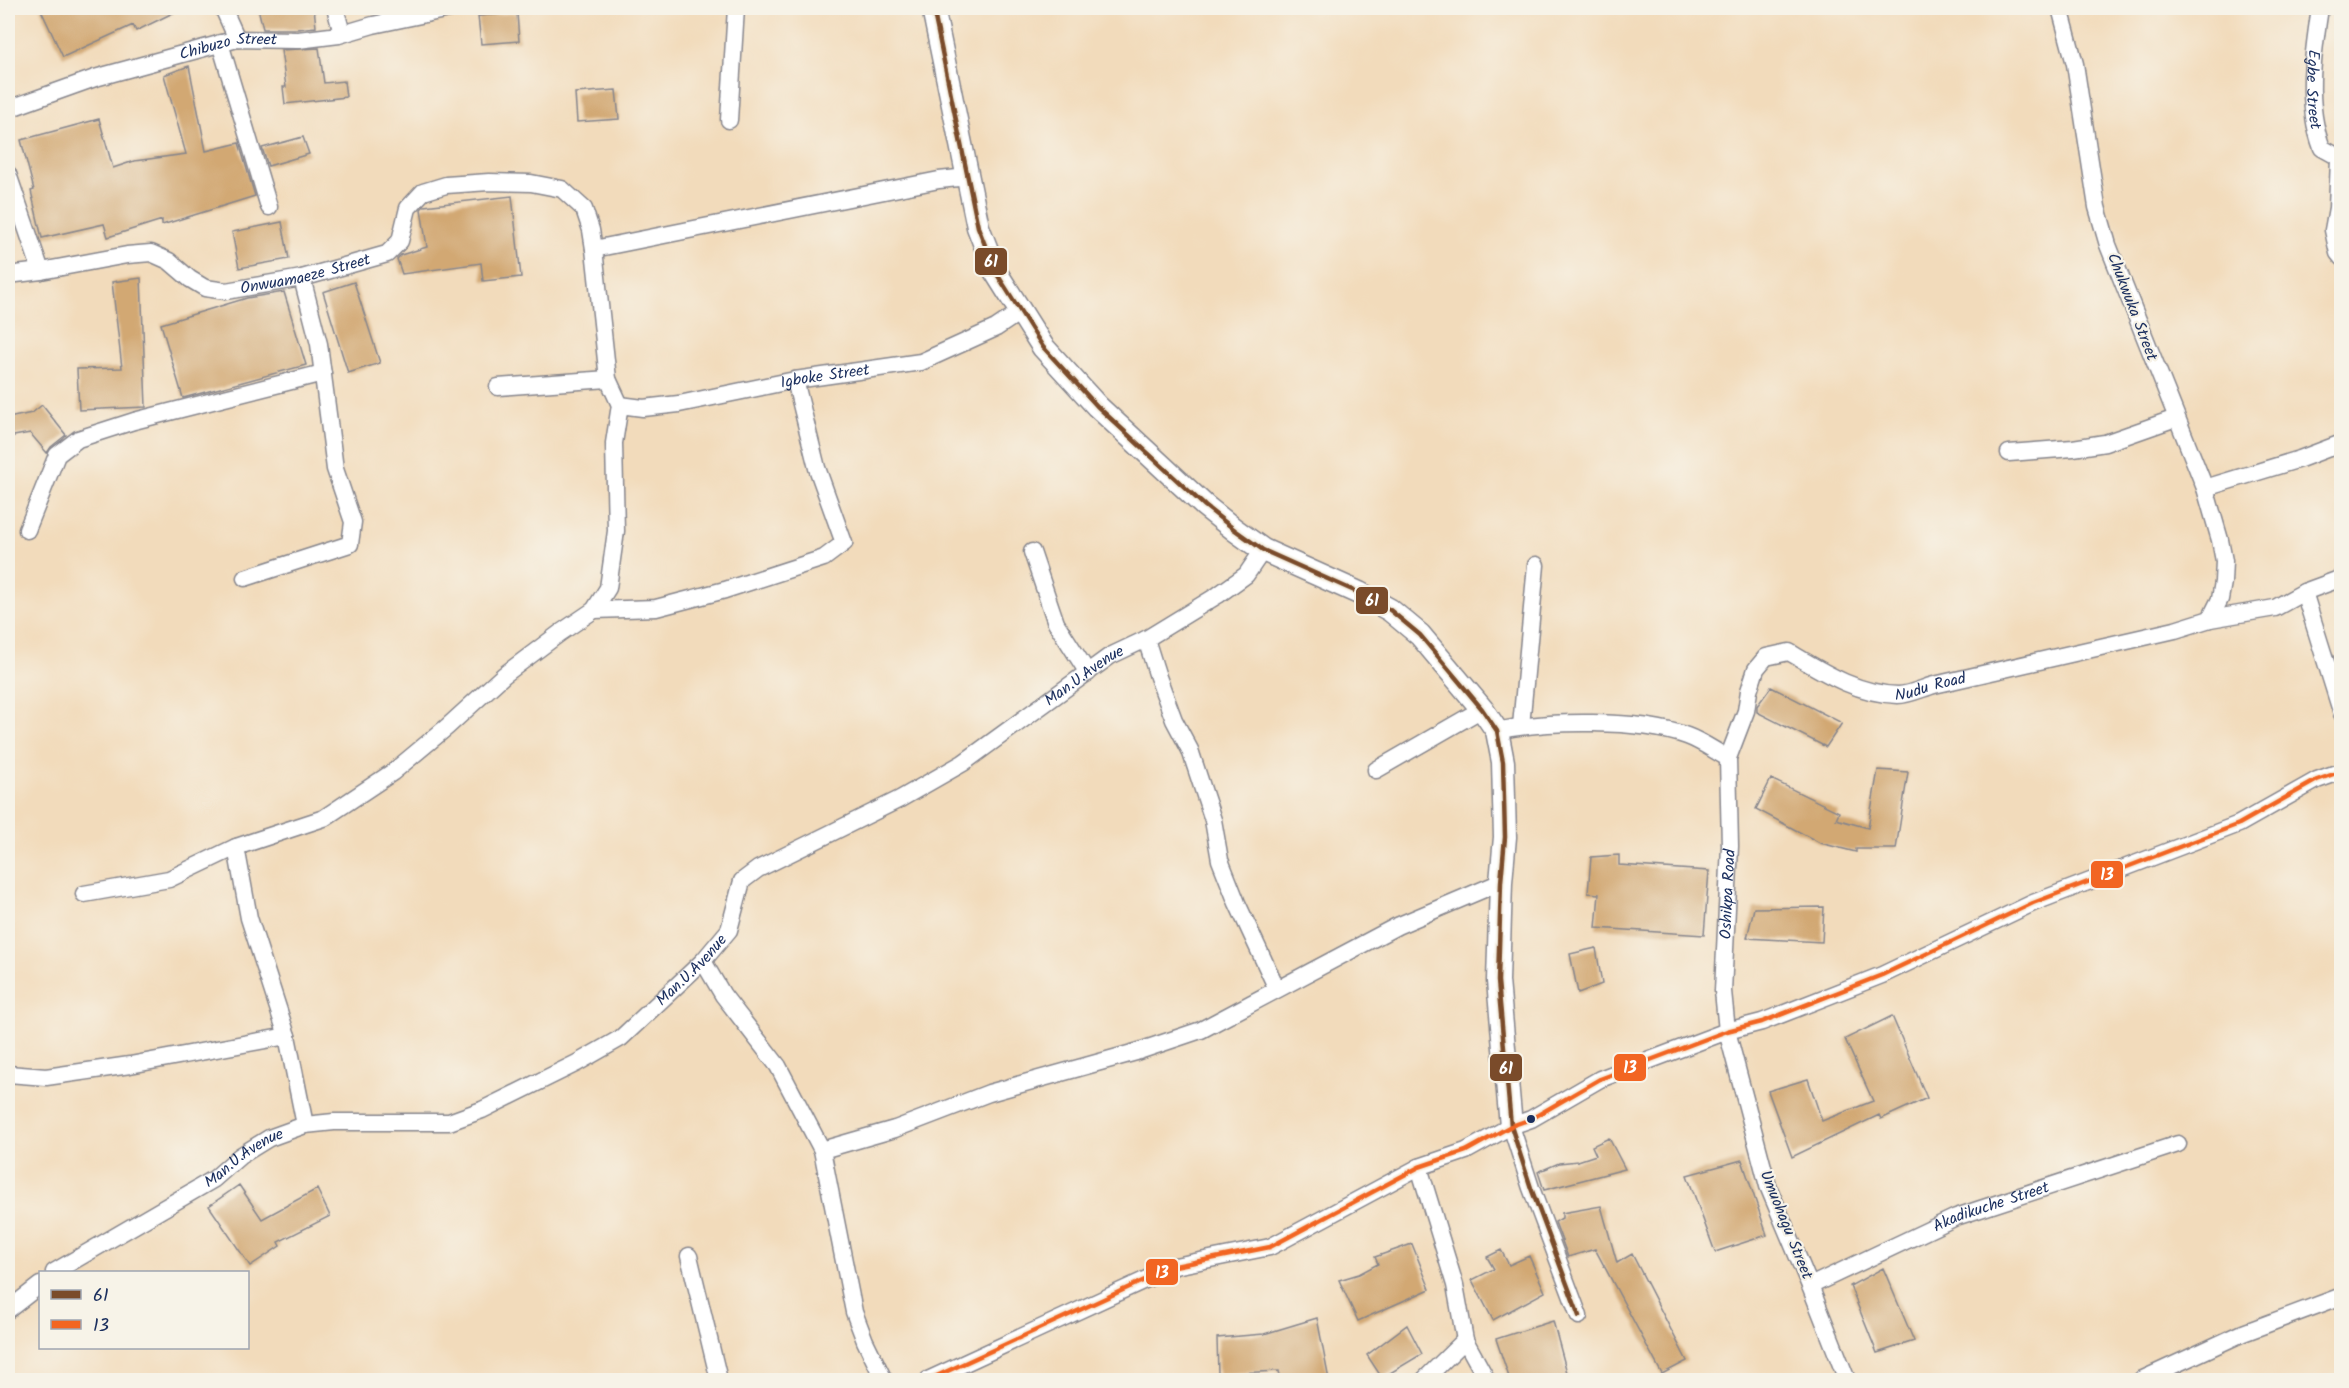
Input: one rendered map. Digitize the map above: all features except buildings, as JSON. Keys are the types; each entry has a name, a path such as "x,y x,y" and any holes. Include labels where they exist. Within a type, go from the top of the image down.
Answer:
{"main road":[{"path":"933,8 978,227 991,260 1043,347 1097,406 1204,506 1263,550 1280,555 1359,593 1390,610 1420,635 1482,709 1497,731 1503,772 1505,837 1501,882 1498,981 1511,1126"}],"street":[{"path":"223,8 228,41 269,207"},
{"path":"335,8 342,33"},
{"name":"Chibuzo Street","path":"8,109 95,78 228,41 298,40 342,33 454,8"},
{"path":"729,120 736,8"},
{"name":"Chukwuka Street","path":"2060,8 2075,64 2097,207 2108,246 2175,418 2205,488 2224,561 2220,599 2210,619"},
{"name":"Egbe Street","path":"2320,8 2313,55 2312,105 2322,148 2340,159"},
{"path":"2340,159 2337,208 2332,230 2338,253 2342,258"},
{"path":"8,174 41,271"},
{"path":"594,249 939,180 968,177"},
{"name":"Onwuamaeze Street","path":"8,275 151,253 170,261 190,279 206,288 225,291 302,278 387,254 400,241 408,208 423,192 446,185 489,182 531,183 562,189 584,209 591,230 608,379 620,405"},
{"path":"244,578 350,544 353,522 335,469 319,344 302,278"},
{"name":"Igboke Street","path":"620,405 643,408 679,404 795,380 921,362 996,328 1020,312"},
{"path":"27,530 57,455 78,439 134,421 322,373"},
{"path":"498,387 608,379"},
{"path":"594,610 656,608 725,590 824,558 844,543 817,468 795,380"},
{"path":"84,894 169,879 236,847 324,818 393,772 504,675 594,610 608,588 616,531 614,443 620,405"},
{"path":"2009,453 2105,443 2175,418"},
{"path":"2205,488 2300,459 2342,443"},
{"name":"Man.U.Avenue","path":"56,1271 214,1179 240,1156 269,1138 305,1125 334,1122 449,1122 483,1110 577,1063 621,1038 703,961 729,930 742,881 759,869 900,799 963,763 1110,656 1146,639 1218,595 1246,574 1263,550"},
{"path":"1032,552 1056,623 1088,673"},
{"path":"1521,726 1536,565"},
{"name":"Nudu Road","path":"1728,758 1746,711 1756,669 1766,657 1789,652 1838,680 1867,691 1900,695 1934,685 2175,630 2210,619 2275,608 2304,592 2342,578"},
{"path":"2304,592 2342,714"},
{"path":"1146,639 1170,709 1190,750 1213,820 1224,871 1277,989"},
{"path":"1376,770 1482,709"},
{"path":"1497,731 1521,726 1580,723 1647,727 1687,736 1728,758"},
{"name":"Oshikpa Road","path":"1727,1031 1723,991 1730,846 1728,758"},
{"path":"928,1380 1175,1266 1270,1247 1419,1167 1466,1151 1511,1126 1531,1119 1600,1078 1727,1031 1762,1022 1882,975 2033,903 2220,833 2317,780 2342,771"},
{"path":"236,847 249,918 287,1036 305,1125"},
{"path":"822,1150 895,1129 989,1093 1136,1052 1201,1030 1397,926 1501,882"},
{"path":"703,961 723,995 778,1066 822,1150 854,1312 865,1341 885,1380"},
{"name":"Umuohagu Street","path":"1727,1031 1768,1186 1847,1380"},
{"path":"8,1074 46,1077 130,1065 287,1036"},
{"path":"1511,1126 1531,1188 1579,1316"},
{"name":"Akadikuche Street","path":"1810,1286 1956,1217 2178,1144"},
{"path":"1419,1167 1455,1285 1465,1340 1487,1380"},
{"path":"689,1256 719,1380"},
{"path":"8,1310 39,1286"},
{"path":"2141,1380 2243,1333 2342,1296"},
{"path":"1424,1380 1465,1340"}],"transit line":[{"name":"61","path":"933,8 978,227 995,271 1043,347 1097,406 1205,506 1235,530 1263,550 1359,593 1390,610 1420,635 1482,709 1497,731 1503,762 1505,837 1501,882 1498,981 1511,1126 1531,1188 1579,1316"},
{"name":"13","path":"928,1380 1175,1266 1270,1247 1419,1167 1466,1151 1511,1126 1531,1119 1600,1079 1727,1031 1762,1022 1882,975 2033,903 2239,824 2317,780 2342,771"}]}
